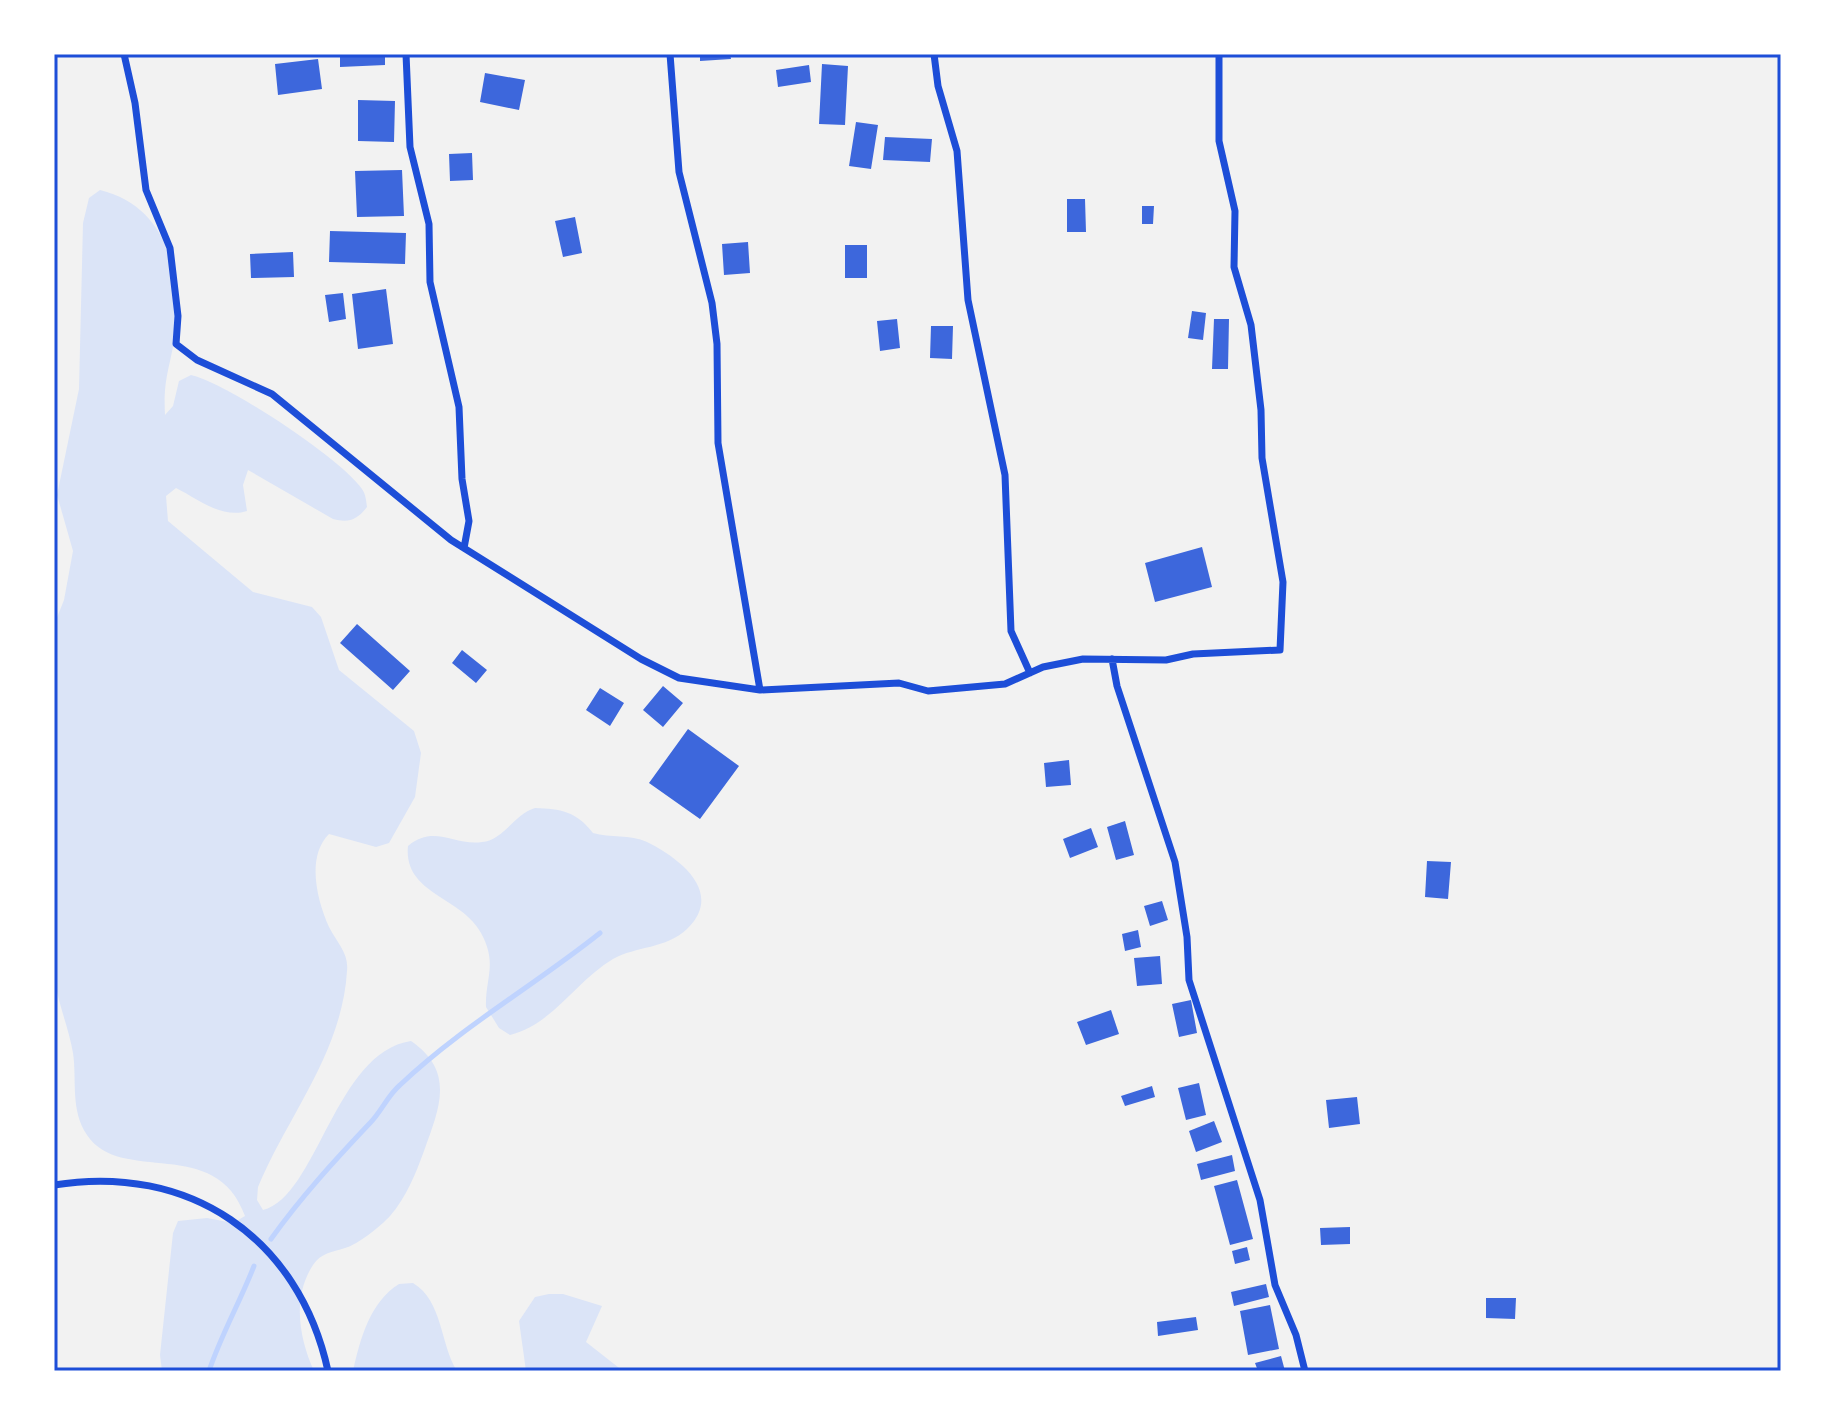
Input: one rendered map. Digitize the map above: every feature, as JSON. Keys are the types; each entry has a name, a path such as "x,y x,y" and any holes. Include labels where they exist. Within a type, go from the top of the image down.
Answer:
{"street":[{"path":"124,54 135,103 146,190 170,248 178,316 176,344 197,360 272,394 464,548 666,673 719,686 760,690 899,683 928,691 1005,684 1070,661 1166,660 1193,654 1280,650 1283,637 1283,582 1262,458 1261,410 1251,325 1234,267 1235,211 1219,141 1219,54"},
{"path":"406,54 410,147 429,224 430,282 459,407 462,479 469,521 464,548"},
{"path":"670,54 679,172 712,303 717,344 718,443 760,690"},
{"path":"934,54 938,86 957,151 968,300 1005,475 1011,631 1030,673"},
{"path":"1112,659 1117,686 1175,862 1187,937 1189,980 1260,1200 1275,1285 1296,1335 1305,1371"},
{"path":"54,1185 86,1179 137,1181 185,1193 230,1219 270,1255 299,1294 319,1335 328,1371"}],"shaded area":[{"path":"100,190 123,198 141,211 166,246 176,289 177,312 166,383 165,415 173,406 179,381 191,375 208,381 256,407 332,460 362,489 367,507 352,519 333,519 248,470 243,485 247,511 219,510 176,488 166,496 168,521 253,592 312,607 321,617 339,670 414,731 421,753 415,797 389,843 376,847 329,834 322,843 316,879 329,927 346,959 343,1001 325,1056 258,1187 257,1200 263,1210 282,1199 298,1180 363,1070 385,1051 411,1041 434,1065 440,1092 435,1120 406,1193 381,1225 356,1243 320,1258 306,1277 300,1318 314,1371 162,1371 160,1355 173,1233 178,1221 207,1218 233,1223 245,1216 231,1191 213,1176 191,1168 122,1158 102,1150 87,1135 76,1105 73,1053 57,991 52,956 54,625 64,600 73,551 57,495 79,389 83,223 89,198"},
{"path":"535,808 567,813 593,833 647,842 684,867 699,889 701,902 698,915 679,935 613,959 539,1022 510,1035 499,1028 486,1007 490,962 481,933 461,911 415,875 409,862 408,846 417,840 435,836 472,842 490,840"},
{"path":"413,1283 423,1291 436,1312 457,1371 353,1371 363,1334 374,1311 399,1284"},
{"path":"563,1294 602,1306 586,1342 623,1371 526,1371 519,1321 535,1297"}],"building":[{"path":"340,54 385,54 385,65 340,67"},
{"path":"700,54 730,54 731,59 700,61"},
{"path":"318,59 322,89 278,95 275,64"},
{"path":"822,64 848,66 845,125 819,124"},
{"path":"809,65 811,82 778,87 776,70"},
{"path":"485,73 525,80 519,110 480,102"},
{"path":"358,100 395,101 394,142 358,141"},
{"path":"856,122 878,125 871,169 849,166"},
{"path":"885,137 932,139 930,162 883,160"},
{"path":"472,153 473,180 450,181 449,154"},
{"path":"402,170 404,216 357,217 355,171"},
{"path":"1067,199 1085,199 1086,232 1067,232"},
{"path":"1142,206 1154,206 1153,224 1142,224"},
{"path":"575,217 582,253 563,257 555,221"},
{"path":"330,231 406,233 405,264 329,262"},
{"path":"748,242 750,273 724,275 722,244"},
{"path":"845,245 867,245 867,278 845,278"},
{"path":"293,252 294,277 251,278 250,254"},
{"path":"386,289 393,344 358,349 352,294"},
{"path":"343,293 346,319 329,322 325,295"},
{"path":"1192,311 1206,313 1203,340 1188,338"},
{"path":"897,319 900,348 880,351 877,321"},
{"path":"1214,319 1229,319 1228,369 1212,369"},
{"path":"931,326 953,326 952,359 930,358"},
{"path":"1202,547 1212,587 1155,602 1145,563"},
{"path":"357,624 410,671 393,690 340,643"},
{"path":"462,650 487,670 476,683 452,663"},
{"path":"663,686 683,703 663,727 643,710"},
{"path":"600,688 624,703 610,726 586,710"},
{"path":"688,729 739,766 700,819 649,783"},
{"path":"1069,760 1071,785 1046,787 1044,763"},
{"path":"1125,821 1134,855 1116,860 1107,827"},
{"path":"1091,828 1098,847 1070,858 1063,839"},
{"path":"1427,861 1451,862 1448,899 1425,897"},
{"path":"1162,901 1168,920 1150,926 1144,906"},
{"path":"1138,930 1141,947 1125,951 1122,934"},
{"path":"1160,956 1162,984 1137,986 1134,958"},
{"path":"1191,1000 1197,1033 1179,1037 1172,1004"},
{"path":"1111,1010 1119,1034 1086,1045 1077,1022"},
{"path":"1199,1083 1206,1115 1186,1120 1178,1088"},
{"path":"1152,1086 1155,1097 1125,1106 1121,1096"},
{"path":"1357,1097 1360,1124 1329,1128 1326,1100"},
{"path":"1214,1121 1222,1142 1196,1152 1189,1131"},
{"path":"1232,1155 1235,1171 1201,1180 1197,1164"},
{"path":"1237,1180 1253,1239 1230,1245 1214,1186"},
{"path":"1350,1227 1350,1244 1321,1245 1320,1228"},
{"path":"1247,1247 1250,1260 1235,1264 1232,1251"},
{"path":"1266,1284 1269,1297 1234,1306 1231,1292"},
{"path":"1486,1298 1516,1298 1515,1319 1486,1318"},
{"path":"1270,1305 1279,1349 1248,1355 1240,1311"},
{"path":"1196,1317 1198,1330 1158,1336 1157,1322"},
{"path":"1281,1356 1285,1371 1258,1371 1255,1363"}],"waterway":[{"path":"271,1239 400,1085 448,1044 600,933"},
{"path":"209,1371 254,1266"}]}
